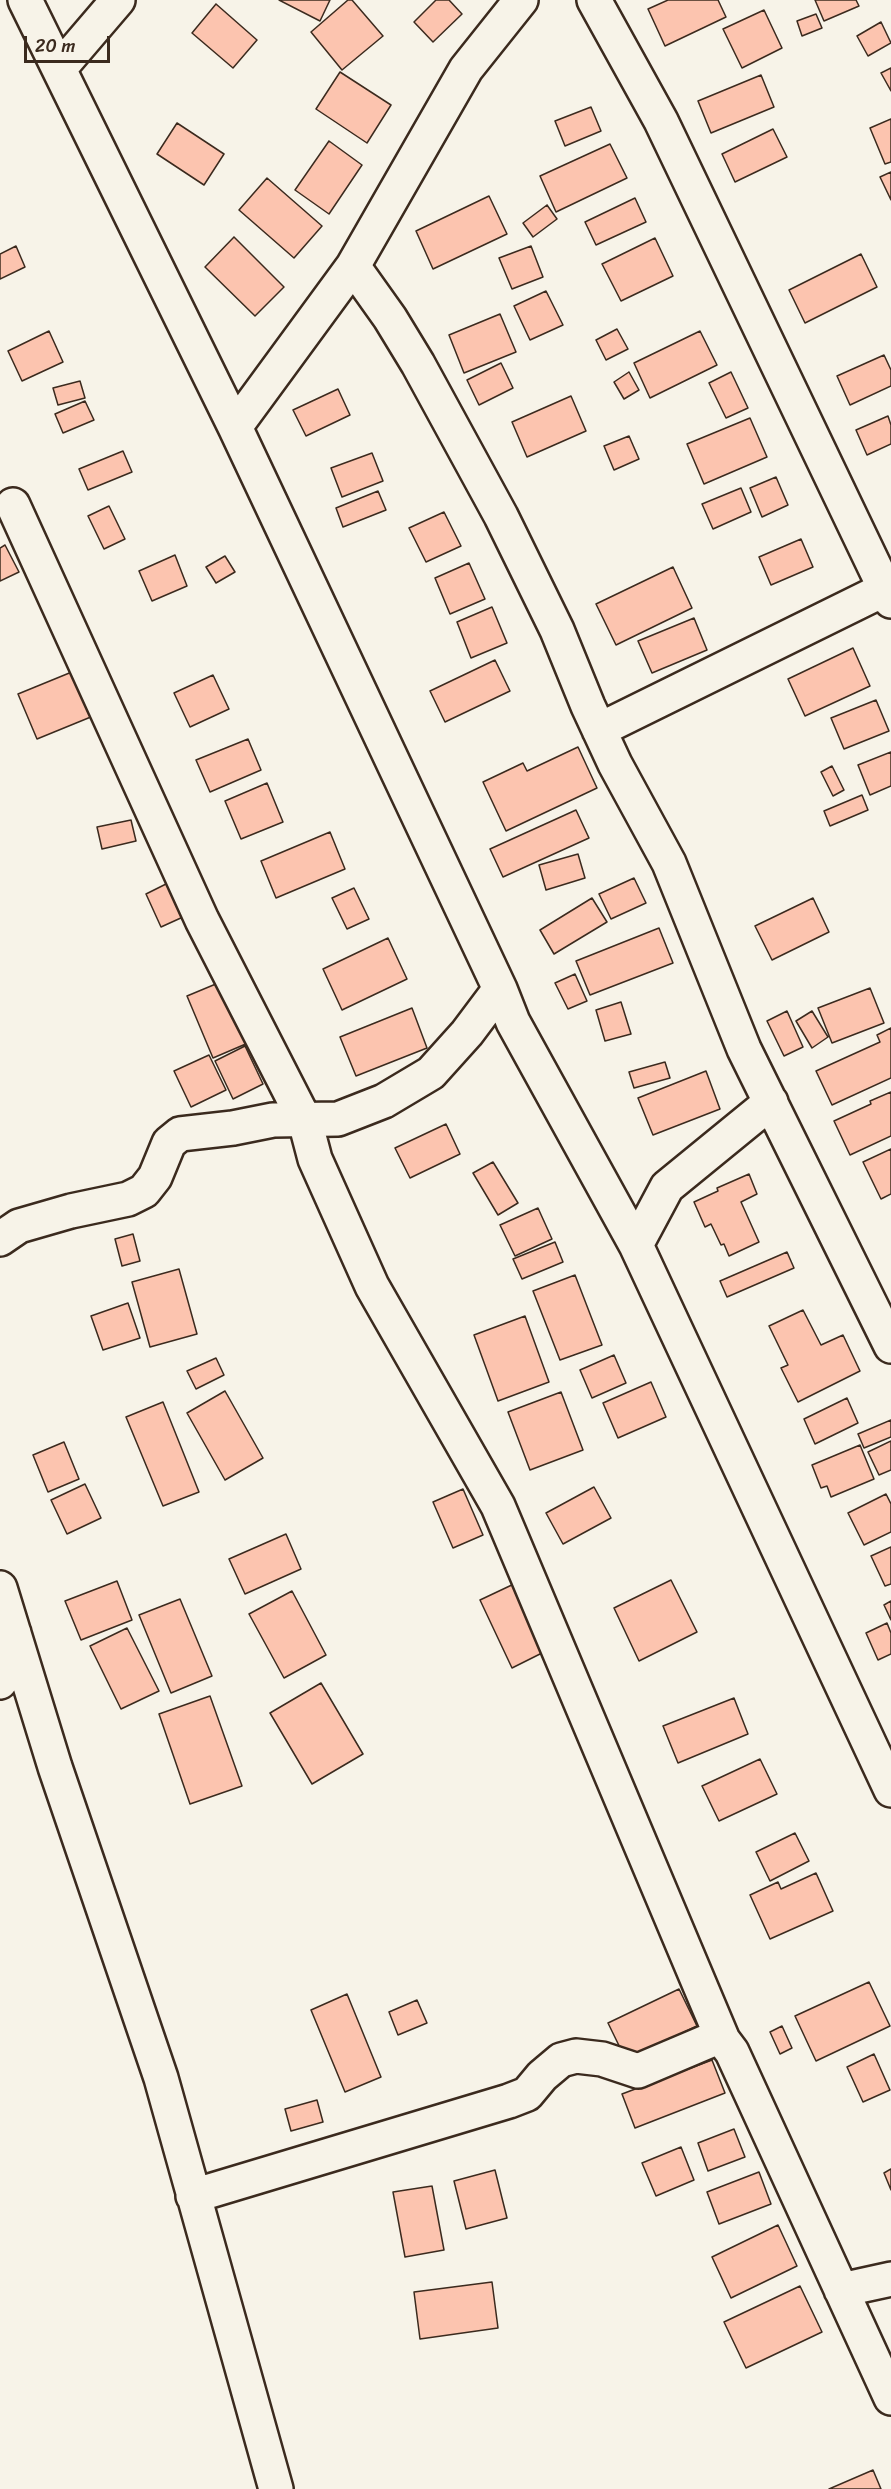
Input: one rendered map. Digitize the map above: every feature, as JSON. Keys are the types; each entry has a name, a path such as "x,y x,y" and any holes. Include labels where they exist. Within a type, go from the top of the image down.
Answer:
{"street":[{"path":"25,0 235,427 500,989 513,1022 636,1245 891,1790"},
{"path":"59,69 118,0"},
{"path":"235,427 353,266 466,69 521,0"},
{"path":"594,0 661,121 888,595 599,730"},
{"path":"353,266 390,318 418,364 501,516 557,630 599,730 669,863 744,1049 891,1346"},
{"path":"13,505 202,920 305,1121 315,1159 372,1286 498,1506 723,2040 732,2052 891,2398"},
{"path":"0,1239 19,1227 71,1211 128,1198 144,1191 155,1177 169,1143 180,1134 233,1128 273,1120 338,1119 384,1101 431,1073 467,1034 500,989"},
{"path":"636,1245 667,1187 771,1102"},
{"path":"0,1588 55,1767 161,2078 276,2489"},
{"path":"0,1682 14,1633"},
{"path":"193,2196 509,2101 527,2094 542,2076 561,2060 576,2056 602,2059 638,2071 711,2040 723,2040"},
{"path":"841,2290 891,2280"}],"building":[{"path":"279,0 330,0 320,21"},
{"path":"348,0 352,0 383,36 342,70 311,32"},
{"path":"436,0 449,0 462,14 433,42 414,22"},
{"path":"668,0 718,0 726,17 665,46 648,9"},
{"path":"815,0 856,0 859,6 824,21"},
{"path":"216,4 257,40 233,68 192,33"},
{"path":"764,10 782,48 742,68 723,29"},
{"path":"816,14 822,28 802,36 797,21"},
{"path":"881,22 891,43 868,56 857,36"},
{"path":"891,68 891,91 881,73"},
{"path":"340,72 391,105 367,143 316,109"},
{"path":"761,75 774,107 711,133 698,101"},
{"path":"591,107 601,131 565,146 555,121"},
{"path":"891,119 891,162 885,164 870,128"},
{"path":"177,123 224,154 204,185 157,154"},
{"path":"773,129 787,157 735,182 722,154"},
{"path":"329,141 362,165 329,214 295,190"},
{"path":"610,144 627,178 556,212 540,176"},
{"path":"891,172 891,200 880,177"},
{"path":"267,178 322,226 294,258 239,210"},
{"path":"489,196 507,234 433,269 416,231"},
{"path":"635,198 646,222 596,245 585,222"},
{"path":"547,205 557,219 533,237 523,223"},
{"path":"234,237 284,287 255,316 205,267"},
{"path":"655,238 673,276 621,301 602,264"},
{"path":"16,246 25,267 0,279 0,254"},
{"path":"531,246 543,277 512,289 499,258"},
{"path":"861,254 877,287 805,323 789,290"},
{"path":"546,291 563,325 530,340 514,306"},
{"path":"500,314 516,352 464,373 449,335"},
{"path":"617,329 628,349 606,360 596,340"},
{"path":"49,331 63,362 22,381 8,351"},
{"path":"700,331 717,365 650,398 634,363"},
{"path":"884,355 891,370 891,386 850,405 837,376"},
{"path":"501,363 513,388 479,405 467,380"},
{"path":"629,372 639,390 624,399 614,382"},
{"path":"731,372 748,408 726,418 709,383"},
{"path":"80,381 85,398 58,405 53,388"},
{"path":"338,389 350,415 306,436 293,410"},
{"path":"571,396 586,431 527,457 512,422"},
{"path":"85,401 94,420 63,433 55,414"},
{"path":"888,416 891,425 891,444 867,455 856,430"},
{"path":"750,418 767,457 704,484 687,444"},
{"path":"629,436 639,459 614,470 604,446"},
{"path":"123,451 132,472 88,490 79,469"},
{"path":"372,453 383,481 342,497 331,468"},
{"path":"776,477 788,505 762,517 750,488"},
{"path":"741,488 751,512 713,529 702,504"},
{"path":"378,491 386,510 343,527 336,508"},
{"path":"109,506 125,539 104,549 88,516"},
{"path":"444,512 461,546 426,562 409,528"},
{"path":"801,539 813,567 771,585 759,557"},
{"path":"5,545 19,572 0,581 0,548"},
{"path":"175,555 187,586 152,601 139,571"},
{"path":"225,556 235,572 216,583 206,567"},
{"path":"469,563 485,599 450,614 435,578"},
{"path":"673,567 692,608 616,645 596,604"},
{"path":"492,607 507,643 471,658 457,622"},
{"path":"694,618 707,650 652,673 638,641"},
{"path":"853,648 870,686 805,716 788,679"},
{"path":"495,660 510,691 445,722 430,691"},
{"path":"84,667 103,712 37,739 18,694"},
{"path":"213,675 229,709 190,727 174,693"},
{"path":"876,700 889,731 844,749 831,718"},
{"path":"248,739 261,770 210,792 196,760"},
{"path":"578,747 597,788 506,831 483,782 523,763 527,771"},
{"path":"891,752 891,786 870,795 858,765"},
{"path":"832,766 844,790 833,796 821,772"},
{"path":"267,783 283,822 241,839 225,801"},
{"path":"862,795 868,810 830,826 824,811"},
{"path":"576,810 589,838 503,877 490,849"},
{"path":"131,820 136,841 102,849 97,827"},
{"path":"330,832 345,869 276,898 261,861"},
{"path":"578,854 585,878 546,890 539,865"},
{"path":"634,878 646,903 611,919 599,894"},
{"path":"168,883 183,917 161,927 146,894"},
{"path":"354,888 369,919 347,929 332,898"},
{"path":"592,898 607,922 554,954 540,930"},
{"path":"813,898 829,932 772,960 755,926"},
{"path":"659,928 673,963 590,995 576,961"},
{"path":"388,938 407,979 342,1010 323,969"},
{"path":"575,974 587,1001 568,1009 555,983"},
{"path":"223,981 248,1043 213,1058 187,996"},
{"path":"870,988 884,1023 832,1043 818,1008"},
{"path":"621,1002 631,1034 605,1041 596,1010"},
{"path":"412,1008 427,1048 356,1076 340,1037"},
{"path":"787,1011 803,1047 784,1056 767,1021"},
{"path":"812,1011 828,1037 812,1048 796,1021"},
{"path":"891,1028 891,1078 832,1105 816,1071 880,1042 877,1035"},
{"path":"245,1046 263,1084 233,1099 215,1061"},
{"path":"209,1055 226,1090 191,1107 174,1071"},
{"path":"665,1062 670,1078 634,1088 629,1072"},
{"path":"706,1071 720,1109 653,1135 638,1098"},
{"path":"891,1092 891,1136 850,1155 834,1121"},
{"path":"446,1124 460,1154 410,1178 395,1148"},
{"path":"891,1149 891,1194 881,1199 863,1162"},
{"path":"493,1162 518,1203 498,1215 473,1173"},
{"path":"749,1174 757,1194 741,1202 759,1242 729,1256 711,1224 705,1227 694,1202 718,1191 717,1188"},
{"path":"538,1208 552,1239 515,1256 500,1225"},
{"path":"133,1234 140,1261 122,1266 115,1239"},
{"path":"555,1242 563,1262 522,1279 513,1259"},
{"path":"787,1252 794,1268 727,1297 720,1281"},
{"path":"179,1269 197,1334 150,1347 132,1282"},
{"path":"575,1275 602,1345 560,1360 533,1291"},
{"path":"128,1303 140,1338 103,1350 91,1316"},
{"path":"803,1310 821,1345 843,1335 860,1371 798,1402 781,1368 788,1365 769,1326"},
{"path":"525,1316 549,1382 498,1401 474,1335"},
{"path":"614,1355 626,1383 592,1398 580,1370"},
{"path":"216,1358 224,1375 196,1389 187,1371"},
{"path":"651,1382 666,1417 618,1438 603,1403"},
{"path":"225,1391 263,1458 225,1480 187,1413"},
{"path":"561,1392 583,1450 530,1470 508,1412"},
{"path":"847,1398 858,1423 815,1444 804,1419"},
{"path":"163,1402 199,1492 163,1506 126,1417"},
{"path":"891,1420 891,1437 864,1448 858,1434"},
{"path":"891,1441 891,1470 879,1475 868,1452"},
{"path":"64,1442 79,1479 48,1492 33,1455"},
{"path":"860,1445 874,1479 831,1497 827,1486 821,1488 812,1465"},
{"path":"85,1484 101,1518 67,1534 51,1500"},
{"path":"594,1487 611,1518 563,1544 546,1513"},
{"path":"463,1489 483,1535 453,1548 433,1502"},
{"path":"886,1494 891,1504 891,1532 864,1545 848,1513"},
{"path":"286,1534 301,1569 245,1594 229,1559"},
{"path":"891,1547 891,1584 885,1586 871,1556"},
{"path":"671,1580 697,1632 639,1661 614,1608"},
{"path":"117,1581 132,1620 81,1640 65,1601"},
{"path":"516,1583 548,1650 512,1668 480,1600"},
{"path":"292,1591 326,1655 284,1678 249,1614"},
{"path":"180,1599 212,1676 171,1693 139,1615"},
{"path":"891,1601 891,1620 884,1605"},
{"path":"887,1623 891,1633 891,1654 878,1660 866,1633"},
{"path":"127,1628 159,1691 121,1709 90,1646"},
{"path":"321,1683 363,1754 312,1784 270,1713"},
{"path":"210,1696 242,1786 190,1804 159,1714"},
{"path":"734,1698 748,1734 678,1763 663,1726"},
{"path":"760,1759 777,1794 719,1821 702,1786"},
{"path":"795,1833 809,1861 770,1881 756,1852"},
{"path":"816,1873 833,1911 770,1939 750,1895 778,1882 781,1889"},
{"path":"869,1982 890,2026 816,2061 795,2016"},
{"path":"679,1989 697,2026 626,2060 608,2023"},
{"path":"347,1994 381,2077 345,2092 311,2010"},
{"path":"417,2000 427,2023 398,2035 389,2012"},
{"path":"782,2026 792,2048 780,2054 770,2032"},
{"path":"874,2054 890,2090 863,2102 847,2067"},
{"path":"712,2060 725,2093 635,2128 622,2094"},
{"path":"317,2100 323,2122 291,2131 285,2109"},
{"path":"734,2129 745,2157 708,2171 698,2143"},
{"path":"681,2147 694,2180 656,2196 642,2163"},
{"path":"891,2169 891,2190 884,2173"},
{"path":"495,2170 507,2218 466,2229 454,2181"},
{"path":"759,2172 771,2204 719,2224 707,2192"},
{"path":"432,2186 444,2250 405,2257 393,2192"},
{"path":"778,2225 797,2266 731,2298 712,2257"},
{"path":"492,2282 498,2328 420,2339 414,2292"},
{"path":"800,2286 822,2332 746,2368 724,2322"},
{"path":"873,2470 881,2489 829,2489"}]}
